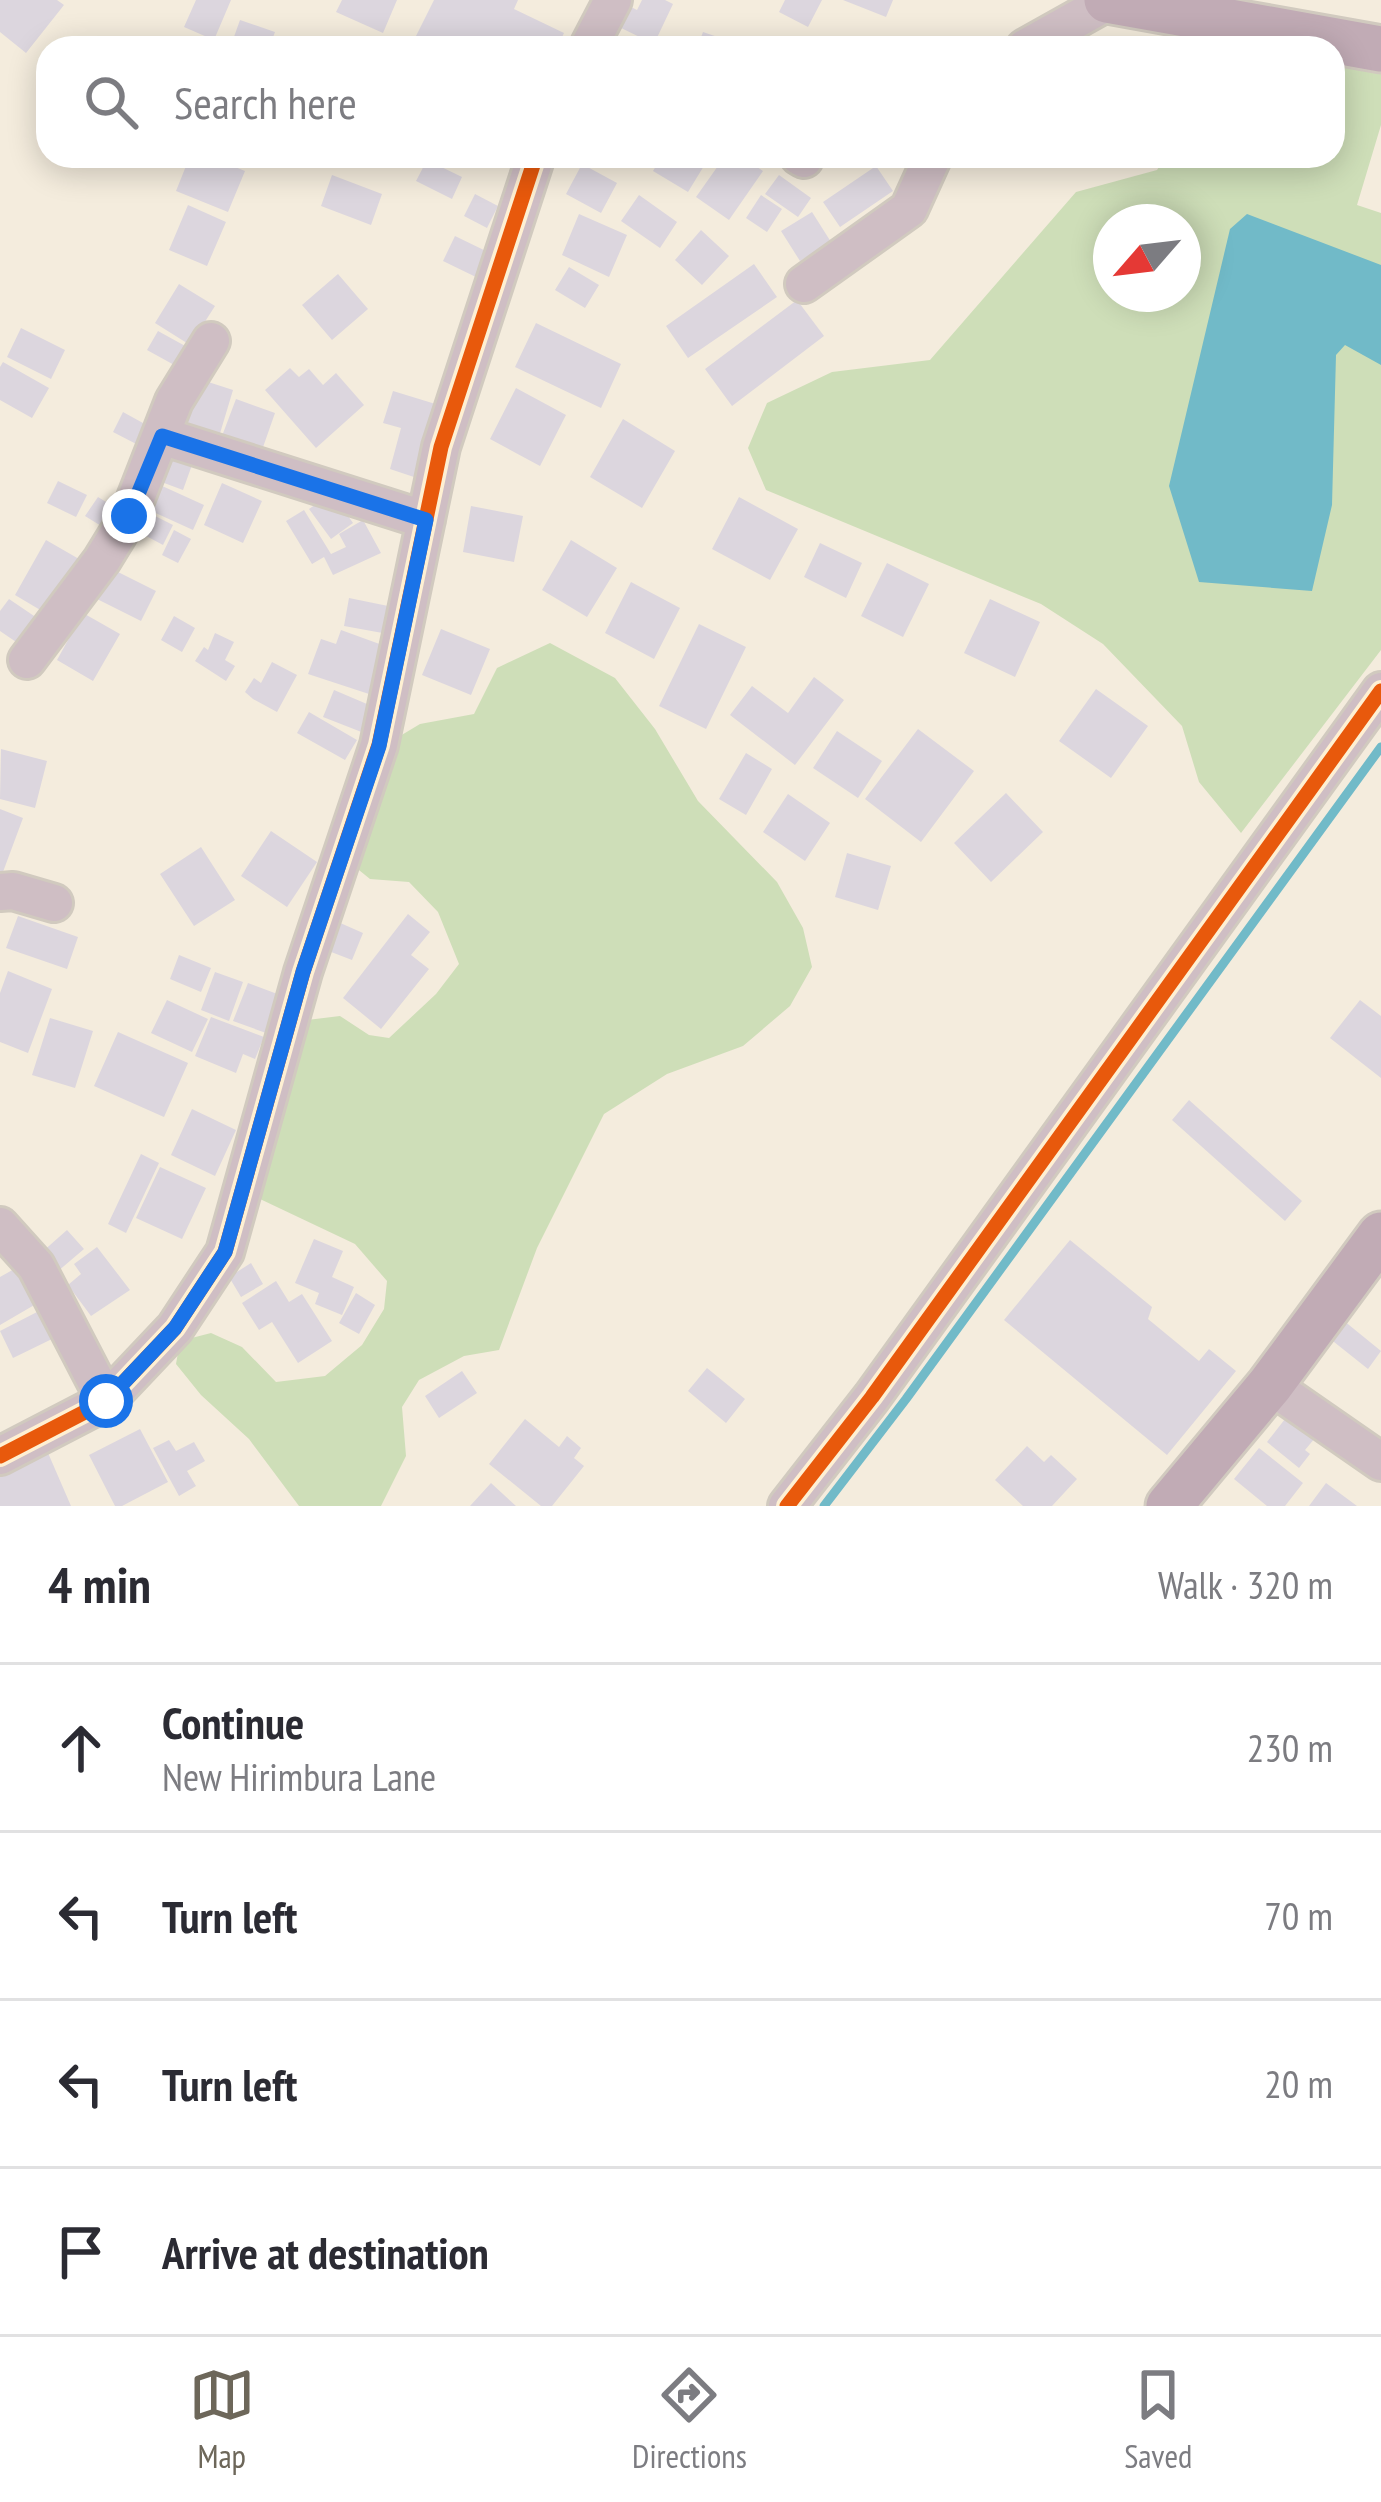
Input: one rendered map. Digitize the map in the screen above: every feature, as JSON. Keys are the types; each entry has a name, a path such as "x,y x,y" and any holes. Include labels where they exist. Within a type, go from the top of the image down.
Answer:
{"main road":[{"path":"1108,0 1309,36"},
{"path":"1345,43 1381,49"},
{"path":"1169,1506 1270,1385 1381,1234"}],"street":[{"path":"594,36 613,0"},
{"path":"1046,36 1108,0"},
{"path":"0,1456 106,1401 175,1328 225,1252 303,972 379,746 441,447 532,168"},
{"path":"804,284 910,209 928,168"},
{"path":"27,660 129,516 174,401 211,341"},
{"path":"162,436 426,520"},
{"path":"788,1506 872,1397 1381,691"},
{"path":"0,892 54,903"},
{"path":"0,1226 35,1266 106,1401"},
{"path":"1270,1385 1381,1462"}],"green space":[{"path":"1345,58 1381,70 1381,125 1357,205 1381,213 1381,650 1241,833 1199,782 1182,726 1103,644 1041,604 766,490 748,448 767,403 832,372 930,360 1076,192 1158,168 1345,168"},
{"path":"550,643 615,678 655,729 698,801 777,882 803,928 812,967 790,1006 743,1046 667,1074 604,1114 537,1248 499,1350 464,1356 419,1380 402,1407 406,1456 381,1506 299,1506 249,1439 201,1395 176,1364 180,1341 211,1333 242,1347 276,1382 325,1376 362,1345 384,1309 387,1281 355,1244 260,1199 253,1184 299,1021 340,1016 369,1035 389,1038 436,994 459,964 438,912 409,882 370,879 354,866 390,742 420,724 474,714 497,668"}],"water":[{"path":"1247,214 1381,265 1381,365 1345,345 1336,355 1332,505 1312,591 1199,582 1169,486 1230,229"}],"building":[{"path":"0,0 57,0 64,5 26,53 0,32"},
{"path":"196,0 231,0 216,36 184,27"},
{"path":"342,0 397,0 383,33 336,12"},
{"path":"434,0 518,0 514,9 564,33 563,36 416,36"},
{"path":"642,0 673,4 658,36 638,36 617,26 627,5 637,10"},
{"path":"785,0 822,0 808,27 779,12"},
{"path":"843,0 893,0 886,17"},
{"path":"240,20 275,32 274,36 234,36"},
{"path":"185,168 245,171 228,212 176,191"},
{"path":"423,168 443,168 462,177 452,199 416,181"},
{"path":"580,168 617,183 601,213 566,194"},
{"path":"655,168 703,168 688,192"},
{"path":"717,168 763,171 729,220 696,197"},
{"path":"873,168 893,191 840,227 823,202"},
{"path":"332,175 382,194 371,225 321,206"},
{"path":"779,175 811,198 798,217 765,194"},
{"path":"475,194 498,206 487,228 464,216"},
{"path":"639,195 677,222 660,248 621,221"},
{"path":"761,195 782,209 767,232 746,218"},
{"path":"188,205 226,222 207,266 169,250"},
{"path":"812,212 831,242 800,261 781,231"},
{"path":"579,214 627,235 609,277 562,255"},
{"path":"701,230 729,256 702,285 675,260"},
{"path":"455,236 492,254 480,279 443,261"},
{"path":"754,264 777,297 688,358 666,326"},
{"path":"569,267 599,285 585,308 555,290"},
{"path":"338,274 368,309 332,340 302,305"},
{"path":"179,284 215,306 190,345 155,323"},
{"path":"797,300 824,336 732,406 705,369"},
{"path":"536,323 621,364 601,408 515,367"},
{"path":"21,328 65,350 51,379 7,357"},
{"path":"158,331 187,347 176,366 147,350"},
{"path":"3,362 49,388 32,418 0,400"},
{"path":"290,368 299,377 309,369 323,385 336,373 364,405 316,448 265,390"},
{"path":"199,379 233,390 218,440 183,429"},
{"path":"516,388 566,415 540,466 490,439"},
{"path":"393,391 442,406 420,479 390,469 401,428 383,423"},
{"path":"236,399 275,413 262,450 222,436"},
{"path":"123,412 152,428 142,447 113,432"},
{"path":"623,419 675,451 642,508 590,477"},
{"path":"170,442 197,451 183,490 156,480"},
{"path":"58,481 87,495 76,517 47,503"},
{"path":"222,483 262,501 243,543 204,525"},
{"path":"160,485 204,505 193,530 149,510"},
{"path":"332,493 353,523 331,539 309,509"},
{"path":"98,497 119,510 106,529 85,516"},
{"path":"739,497 798,529 770,580 712,549"},
{"path":"471,506 523,516 514,562 463,552"},
{"path":"304,510 331,554 346,547 339,534 363,520 381,553 333,575 324,557 312,564 286,521"},
{"path":"145,511 173,525 163,545 135,530"},
{"path":"174,530 191,539 178,563 162,555"},
{"path":"46,540 79,559 47,614 15,595"},
{"path":"571,540 617,568 587,617 542,590"},
{"path":"820,543 862,563 846,598 804,577"},
{"path":"887,563 929,584 903,637 861,616"},
{"path":"106,566 156,591 141,621 91,596"},
{"path":"631,582 680,608 654,659 605,633"},
{"path":"349,598 393,607 388,634 344,626"},
{"path":"9,599 40,620 22,646 0,631 0,611"},
{"path":"990,599 1040,622 1015,677 964,653"},
{"path":"83,613 120,634 93,681 57,660"},
{"path":"174,616 195,628 182,652 161,640"},
{"path":"699,624 746,647 706,729 659,706"},
{"path":"441,629 490,649 471,695 422,675"},
{"path":"341,630 385,646 369,694 308,674 321,639 336,644"},
{"path":"215,633 234,642 225,660 235,666 226,681 195,661 204,647 208,650"},
{"path":"272,662 297,675 277,712 245,692 254,678 261,683"},
{"path":"814,677 844,700 795,765 730,715 752,686 788,713"},
{"path":"1096,689 1148,726 1111,778 1059,741"},
{"path":"334,690 374,707 364,733 323,717"},
{"path":"309,712 357,740 345,760 297,733"},
{"path":"918,729 974,771 921,842 865,799"},
{"path":"837,731 882,761 858,798 813,768"},
{"path":"1,749 47,761 35,808 0,799"},
{"path":"746,753 772,769 746,815 719,799"},
{"path":"1006,793 1043,832 991,882 954,843"},
{"path":"788,794 830,823 805,861 763,832"},
{"path":"0,809 23,818 0,880"},
{"path":"271,831 317,862 287,907 241,876"},
{"path":"201,847 235,900 194,926 160,874"},
{"path":"847,853 891,866 878,910 835,897"},
{"path":"408,914 430,932 411,955 429,969 381,1029 343,998"},
{"path":"18,916 78,937 67,969 6,948"},
{"path":"338,922 363,933 352,960 326,950"},
{"path":"179,955 211,968 201,992 170,979"},
{"path":"8,971 52,989 28,1053 0,1042 0,993"},
{"path":"215,972 243,982 229,1021 201,1010"},
{"path":"248,983 280,995 266,1033 233,1021"},
{"path":"167,1000 208,1019 192,1052 151,1033"},
{"path":"1360,1000 1381,1016 1381,1078 1330,1038"},
{"path":"211,1017 264,1037 255,1059 243,1054 236,1073 195,1056"},
{"path":"50,1018 93,1031 75,1088 32,1075"},
{"path":"118,1032 188,1063 164,1117 94,1086"},
{"path":"1189,1100 1302,1201 1285,1221 1172,1120"},
{"path":"192,1109 236,1130 215,1176 171,1155"},
{"path":"141,1154 159,1163 126,1233 108,1224"},
{"path":"160,1167 206,1188 182,1239 136,1218"},
{"path":"67,1230 84,1249 57,1272 41,1253"},
{"path":"314,1239 343,1251 332,1277 354,1287 342,1315 315,1304 319,1293 295,1283"},
{"path":"1070,1240 1152,1307 1148,1319 1199,1361 1209,1349 1236,1371 1167,1455 1004,1320"},
{"path":"97,1247 130,1290 91,1316 68,1285 81,1274 74,1264"},
{"path":"251,1263 263,1284 241,1297 229,1277"},
{"path":"16,1268 36,1304 0,1325 0,1277"},
{"path":"276,1281 289,1302 302,1294 332,1341 298,1363 272,1322 259,1330 242,1303"},
{"path":"356,1293 375,1305 359,1334 339,1323"},
{"path":"39,1311 52,1339 13,1358 0,1331"},
{"path":"1338,1316 1381,1351 1368,1369 1324,1334"},
{"path":"707,1368 745,1399 726,1423 688,1391"},
{"path":"462,1371 477,1393 439,1418 425,1396"},
{"path":"1292,1410 1320,1432 1305,1450 1310,1454 1299,1468 1267,1442"},
{"path":"525,1419 559,1447 567,1436 581,1448 574,1458 584,1466 552,1506 541,1506 489,1464"},
{"path":"140,1429 168,1482 115,1506 89,1455"},
{"path":"169,1440 176,1451 194,1442 205,1461 187,1471 196,1486 179,1496 153,1448"},
{"path":"45,1446 71,1506 0,1506 0,1466"},
{"path":"1027,1446 1044,1462 1051,1455 1077,1479 1052,1506 1023,1506 995,1480"},
{"path":"1259,1448 1303,1483 1285,1506 1267,1506 1234,1479"},
{"path":"491,1483 516,1506 470,1506"},
{"path":"1326,1483 1357,1506 1309,1506"}],"waterway":[{"path":"824,1506 1381,747"}],"cycle path":[{"path":"0,1456 106,1401 175,1328 225,1252 303,972 379,745 441,447 532,168"},
{"path":"787,1506 872,1397 1381,691"}],"route":[{"path":"106,1401 175,1328 225,1252 303,972 379,746 426,520 162,436 129,516"}]}
